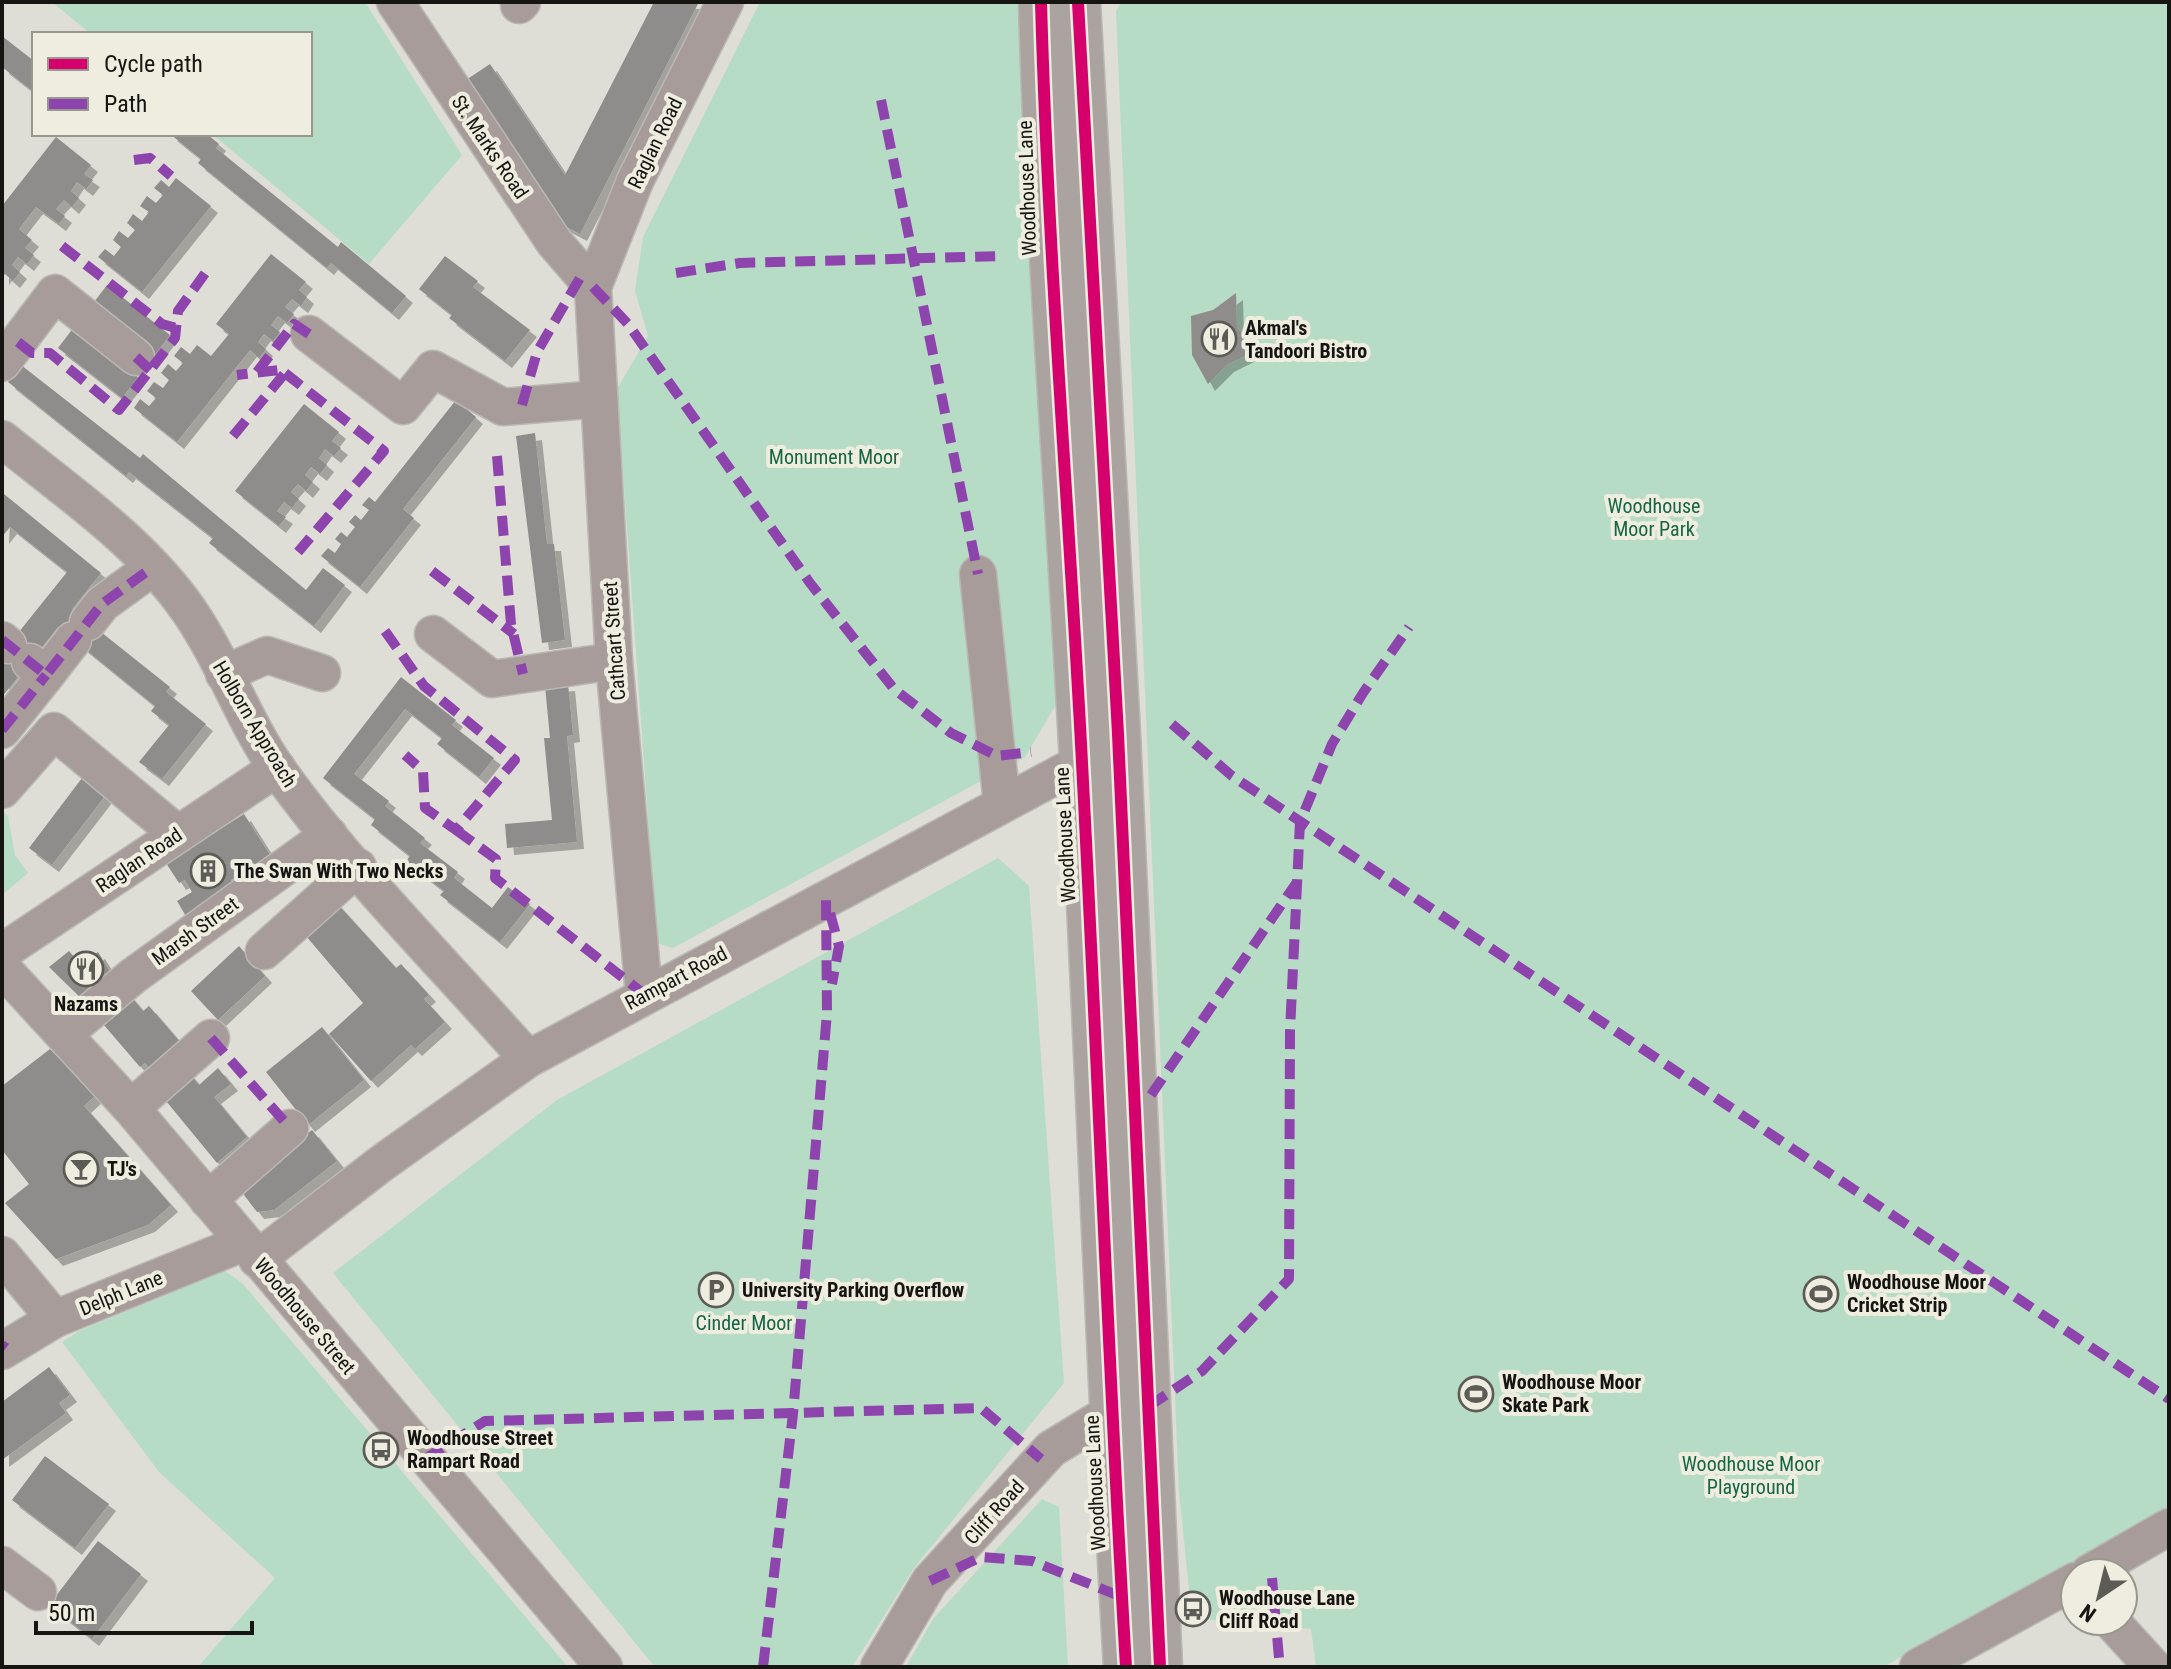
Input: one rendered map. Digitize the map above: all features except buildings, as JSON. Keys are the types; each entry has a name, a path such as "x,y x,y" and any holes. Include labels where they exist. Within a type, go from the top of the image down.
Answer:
{"highway":[{"name":"Woodhouse Lane","path":"1041,2 1046,191 1082,762 1130,1410 1160,1667"},
{"name":"Woodhouse Lane","path":"1078,2 1118,734 1132,1101 1126,1667"}],"street":[{"name":"St. Marks Road","path":"395,2 554,242 593,287"},
{"name":"Raglan Road","path":"593,287 635,181 725,2"},
{"name":"Cathcart Street","path":"593,287 614,661 644,994"},
{"path":"2,363 55,293 136,357"},
{"path":"309,334 403,406 433,369 503,407 599,399"},
{"name":"Holborn Approach","path":"2,439 107,523 153,567 184,603 277,768 329,835 528,1059"},
{"path":"2,730 21,656 81,631 102,604 153,567"},
{"path":"978,574 1002,804"},
{"path":"433,634 492,679 614,661"},
{"path":"224,674 267,655 322,673"},
{"path":"2,790 54,731 178,834"},
{"name":"Rampart Road","path":"250,1251 382,1163 528,1059 644,994 1082,762 1118,734"},
{"name":"Raglan Road","path":"2,952 277,768"},
{"name":"Marsh Street","path":"65,1033 133,976 329,835"},
{"path":"264,951 358,867"},
{"name":"Woodhouse Street","path":"2,968 131,1108 604,1667"},
{"path":"131,1108 211,1038"},
{"path":"208,1200 290,1128"},
{"name":"Delph Lane","path":"3,1348 55,1319 250,1251"},
{"path":"2,1255 55,1319"},
{"name":"Cliff Road","path":"879,1667 930,1581 1051,1449 1130,1410"},
{"path":"2117,1557 2169,1527"},
{"path":"2,1565 38,1592"},
{"path":"1918,1667 2059,1590"},
{"path":"2126,1637 2153,1667"}],"green space":[{"path":"52,2 365,2 462,155 369,264 214,136 312,136 312,32 89,32"},
{"name":"Monument Moor","path":"760,2 1025,2 1058,701 1025,757 673,948 657,943 617,389 648,336 635,291 643,237"},
{"name":"Woodhouse Moor Park","path":"1121,2 2169,2 2169,1509 2082,1557 2059,1557 2059,1570 1883,1667 1316,1667 1311,1629 1192,1618 1179,1492 1116,11"},
{"path":"2,811 8,816 15,855 28,873 2,895"},
{"name":"Cinder Moor","path":"998,858 1029,886 1064,1383 914,1568 852,1667 655,1667 333,1273 557,1100"},
{"path":"225,1271 243,1284 568,1667 198,1667 275,1578 159,1472 62,1342 79,1331"},
{"path":"1042,1499 1059,1507 1068,1667 906,1667 933,1619"}],"marked path":[{"path":"881,100 978,574"},
{"path":"134,160 150,158 171,176"},
{"path":"62,246 162,324 176,328"},
{"path":"676,273 740,263 1003,256"},
{"path":"18,342 32,353 50,353 119,410 175,338 178,311 206,272"},
{"path":"522,405 537,352 581,276"},
{"path":"593,287 628,324 810,583 894,689 951,733 997,756 1031,752"},
{"path":"257,372 294,324 309,334"},
{"path":"136,357 150,370"},
{"path":"233,436 285,373 279,370 237,375"},
{"path":"285,373 384,451 298,552"},
{"path":"497,456 511,624 523,674"},
{"path":"2,640 46,675 102,604 153,567"},
{"path":"432,571 514,634"},
{"path":"1149,1406 1202,1371 1289,1279 1290,1031 1300,822 1332,744 1409,627"},
{"path":"385,631 424,686 515,760 456,830 425,808 423,771 405,755"},
{"path":"2,730 46,675"},
{"path":"1172,724 1232,776 2169,1399"},
{"path":"456,830 496,859 495,878 644,994"},
{"path":"1151,1095 1297,882"},
{"path":"763,1667 793,1414 827,1013 826,898"},
{"path":"830,913 839,946 832,984"},
{"path":"211,1038 290,1128"},
{"path":"2,1345 6,1348"},
{"path":"425,1459 485,1421 981,1408 1041,1459"},
{"path":"930,1581 981,1557 1032,1561 1122,1597"},
{"path":"1272,1578 1279,1658"}],"cycle path":[{"path":"1041,2 1126,1667"},
{"path":"1078,2 1118,734 1160,1667"}],"place":[{"name":"Akmal's Tandoori Bistro","path":"1219,339"},
{"name":"The Swan With Two Necks","path":"208,871"},
{"name":"Nazams","path":"86,969"},
{"name":"TJ's","path":"81,1169"},
{"name":"University Parking Overflow","path":"716,1290"},
{"name":"Woodhouse Moor Cricket Strip","path":"1821,1294"},
{"name":"Woodhouse Moor Skate Park","path":"1476,1394"},
{"name":"Woodhouse Street Rampart Road","path":"381,1450"},
{"name":"Woodhouse Lane Cliff Road","path":"1193,1609"}],"park label":[{"name":"Woodhouse Moor Playground","path":"1751,1476"}]}
